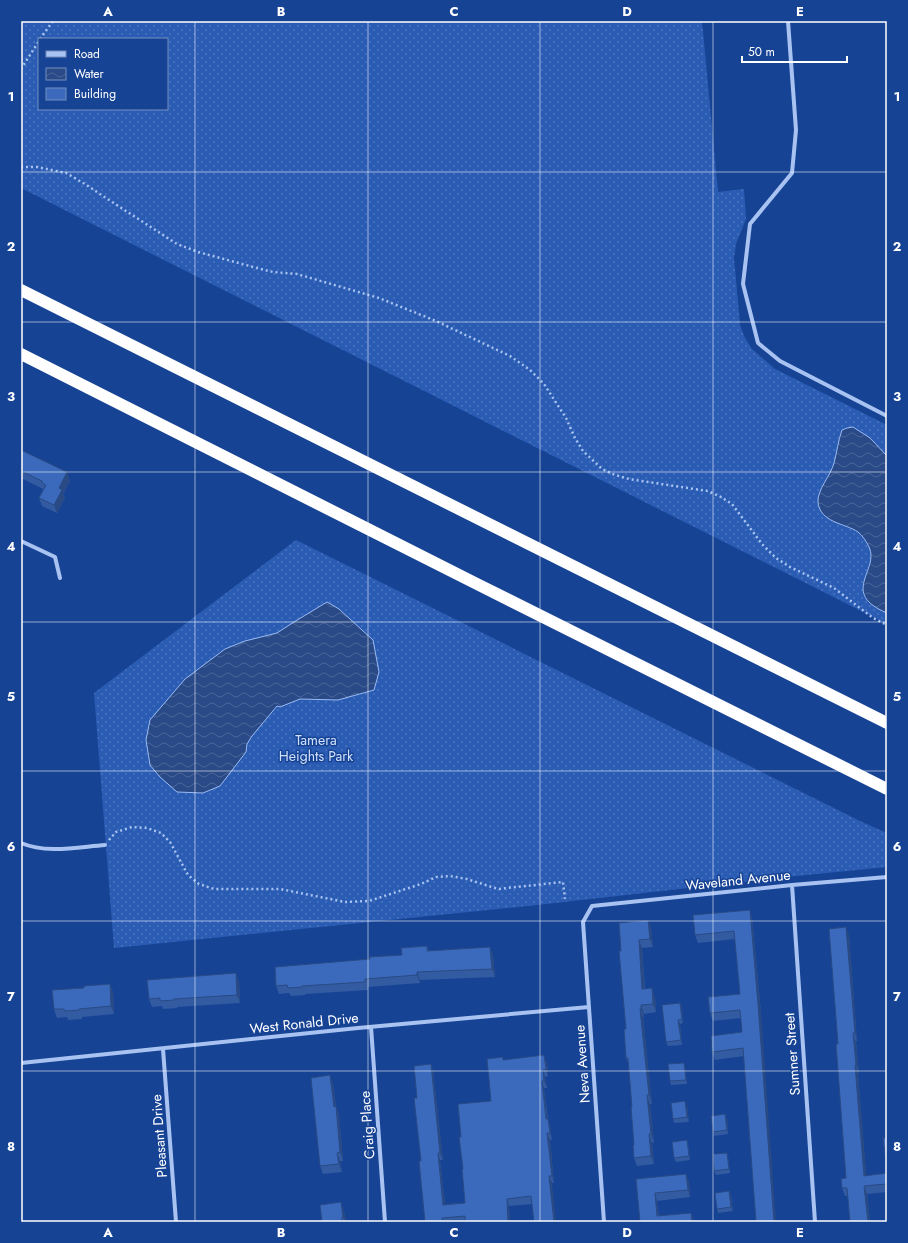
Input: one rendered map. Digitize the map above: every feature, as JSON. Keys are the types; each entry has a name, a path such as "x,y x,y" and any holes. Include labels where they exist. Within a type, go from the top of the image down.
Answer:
{"highway":[{"path":"21,290 887,723"},
{"path":"21,354 887,789"}],"street":[{"path":"788,21 796,130 792,174 750,224 743,284 758,343 780,361 887,416"},
{"path":"21,541 55,557 60,578"},
{"path":"21,842 28,846 47,849 105,845"},
{"name":"Waveland Avenue","path":"592,906 792,885 887,877"},
{"name":"Sumner Street","path":"792,885 815,1222"},
{"name":"Neva Avenue","path":"592,906 583,922 604,1222"},
{"name":"West Ronald Drive","path":"21,1063 371,1027 588,1007"},
{"name":"Craig Place","path":"371,1027 385,1222"},
{"name":"Pleasant Drive","path":"163,1049 176,1222"}],"path":[{"path":"41,38 53,21"},
{"path":"21,69 38,43"},
{"path":"21,166 38,167 66,173 86,184 177,244 198,252 257,268 273,272 297,274 379,298 436,321 510,356 530,370 544,384 566,418 583,451 602,469 629,479 708,491 721,497 732,504 762,544 776,558 790,567 834,588 873,618 887,626"},
{"path":"105,845 116,832 132,827 147,828 161,833 170,842 188,875 199,884 214,889 280,890 345,902 369,900 421,884 436,877 450,876 466,879 498,889 562,882 565,898"}],"green space":[{"path":"21,21 702,21 718,192 744,189 746,219 736,244 734,258 740,325 745,338 752,349 775,369 887,425 887,624 21,188"},
{"name":"Tamera Heights Park","path":"296,540 862,822 887,833 887,867 528,906 114,948 94,693"}],"water":[{"path":"853,427 870,438 887,456 887,613 873,605 865,597 863,589 864,581 871,556 866,541 858,532 834,522 823,514 818,502 818,497 834,463 842,430"},
{"path":"327,602 339,609 373,640 379,672 374,690 338,700 300,699 280,707 277,706 252,736 247,744 246,752 220,786 203,793 177,792 160,777 150,765 146,740 150,720 185,679 225,649 245,641 277,633"}],"building":[{"path":"21,450 67,472 59,488 62,490 54,505 39,498 46,485 42,483 42,481 21,471"},
{"path":"750,910 774,1222 756,1222 743,1048 712,1052 711,1036 742,1032 740,1010 710,1013 708,997 740,994 734,931 695,935 693,915"},
{"path":"648,920 650,939 639,940 642,989 652,988 653,1004 641,1005 640,1009 649,1095 647,1095 651,1134 649,1134 651,1156 634,1158 632,1107 628,1058 626,1058 624,1029 626,1029 619,951 621,951 619,923"},
{"path":"846,927 855,1033 853,1033 855,1065 864,1176 887,1173 887,1189 886,1184 864,1186 868,1222 850,1222 847,1188 842,1188 841,1179 846,1178 829,929"},
{"path":"427,946 427,951 490,947 492,969 417,972 417,975 365,979 365,982 302,987 288,988 287,985 276,986 275,967 402,955 401,948"},
{"path":"236,973 237,995 160,1001 160,998 149,999 147,980"},
{"path":"110,984 111,1006 65,1011 64,1009 54,1009 52,990 84,988 84,986"},
{"path":"680,1003 682,1019 678,1020 681,1040 666,1042 662,1005"},
{"path":"544,1055 546,1069 543,1070 544,1081 542,1081 546,1119 548,1119 550,1133 547,1133 552,1176 549,1176 554,1222 534,1222 531,1196 507,1199 508,1222 465,1222 465,1216 442,1218 442,1222 425,1222 419,1161 421,1161 414,1098 417,1098 414,1066 431,1064 440,1153 438,1153 443,1205 465,1203 459,1137 461,1137 458,1104 491,1101 487,1059 503,1057 503,1060"},
{"path":"684,1063 686,1080 670,1081 668,1064"},
{"path":"330,1075 334,1107 336,1106 340,1152 337,1153 339,1164 320,1166 311,1078"},
{"path":"685,1101 687,1117 673,1119 671,1103"},
{"path":"725,1114 727,1130 713,1132 711,1116"},
{"path":"883,1138 887,1138 887,1154 885,1154"},
{"path":"687,1140 689,1156 674,1158 672,1142"},
{"path":"727,1153 729,1169 714,1171 713,1154"},
{"path":"686,1174 688,1190 655,1193 657,1216 691,1213 692,1222 640,1222 636,1179"},
{"path":"729,1191 731,1207 717,1209 715,1193"},
{"path":"341,1202 343,1217 342,1222 322,1222 320,1205"}]}
